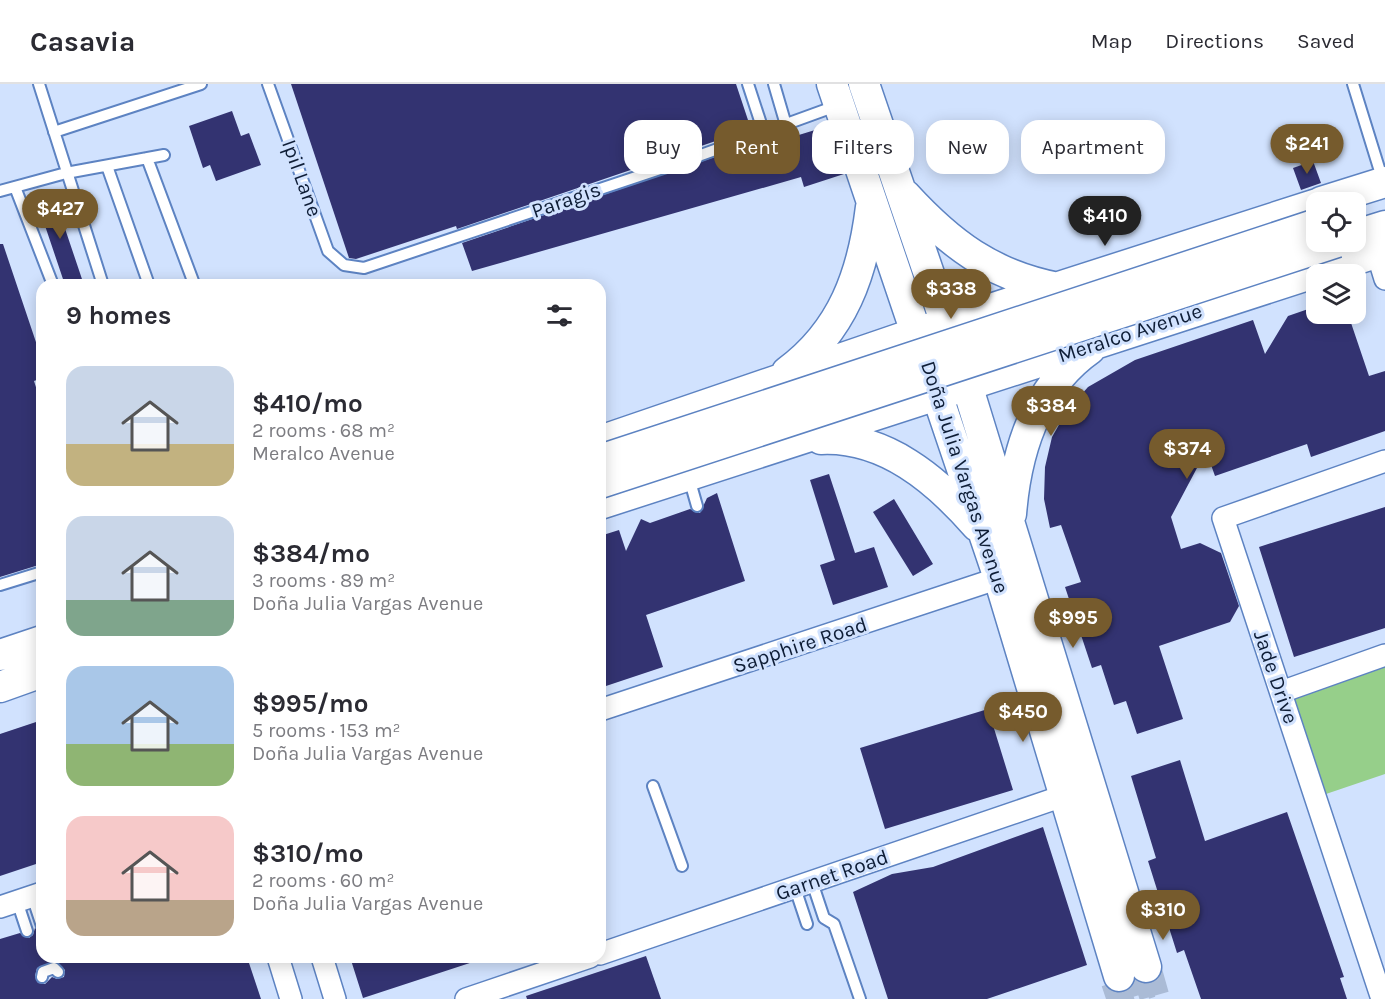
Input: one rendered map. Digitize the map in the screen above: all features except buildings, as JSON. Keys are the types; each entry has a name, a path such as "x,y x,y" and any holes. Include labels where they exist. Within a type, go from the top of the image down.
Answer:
{"main road":[{"name":"Doña Julia Vargas Avenue","path":"836,95 938,394 997,532 999,578 1064,796 1132,972 997,532 967,385 864,84"},
{"path":"899,189 949,239 982,262 1010,275 1064,286"},
{"path":"1366,193 1384,189"},
{"path":"1366,204 1384,189"},
{"path":"759,388 812,353 838,319 858,272 872,201"},
{"path":"606,439 795,376 950,336 1064,286 1306,208"},
{"path":"606,458 1306,229"},
{"name":"Meralco Avenue","path":"606,502 1174,319 1378,249"},
{"name":"Meralco Avenue","path":"606,481 1306,252"},
{"path":"1154,256 1144,280 1147,299 1155,310 1174,319"},
{"path":"784,444 834,439 852,440 890,453 997,532 1032,420 1065,371 1096,344"},
{"path":"759,388 781,392 791,399 796,408 796,429 784,444"},
{"path":"0,655 36,642"},
{"path":"0,687 36,674"}],"street":[{"name":"Jade Drive","path":"1382,999 1223,518 1385,461"},
{"name":"Sapphire Road","path":"606,708 999,578"},
{"path":"1281,692 1385,655"},
{"name":"Garnet Road","path":"606,952 1064,796"},
{"path":"280,963 291,999"},
{"path":"324,963 335,999"},
{"path":"466,999 572,963"}],"lane":[{"path":"39,84 101,279"},
{"path":"54,132 201,84"},
{"name":"Ipil Lane","path":"268,84 328,251 344,265"},
{"path":"748,84 760,120"},
{"path":"774,84 785,120"},
{"path":"1353,84 1384,189"},
{"name":"Paragis","path":"794,120 836,95"},
{"name":"Paragis","path":"344,265 364,268 714,150"},
{"path":"0,191 66,173 164,156"},
{"path":"147,158 192,279"},
{"path":"107,166 147,279"},
{"path":"15,187 51,279"},
{"path":"688,475 697,506"},
{"path":"0,585 36,574"},
{"path":"653,786 682,866"},
{"path":"804,885 824,918 834,924 860,999"},
{"path":"804,885 807,924"},
{"path":"23,899 36,917"},
{"path":"23,899 27,931"},
{"path":"42,977 43,972 48,968 54,968 58,972"}],"green space":[{"path":"1385,662 1385,774 1326,794 1291,695"}],"tunnel":[{"path":"1146,967 1155,999"},
{"path":"1119,976 1126,999"},
{"path":"1106,999 1151,984"}]}
